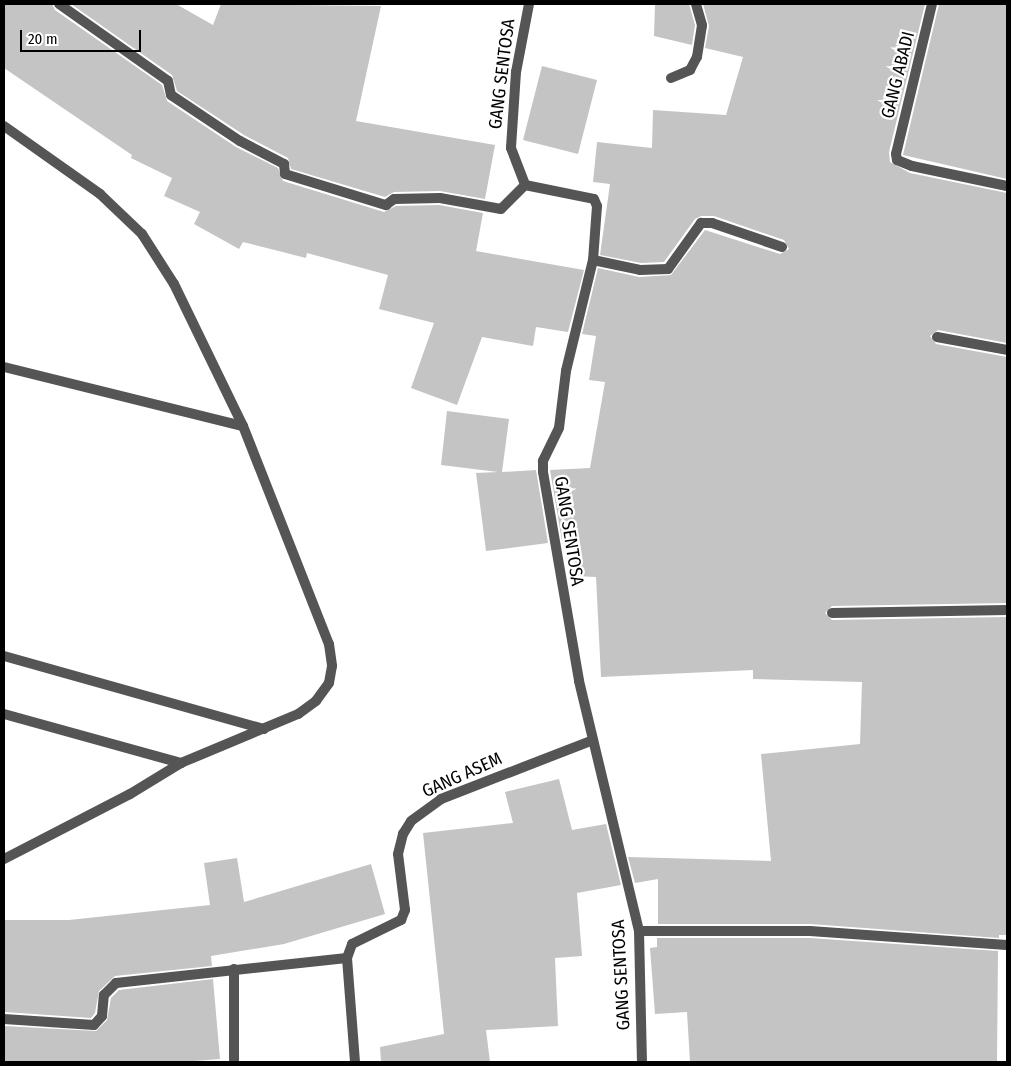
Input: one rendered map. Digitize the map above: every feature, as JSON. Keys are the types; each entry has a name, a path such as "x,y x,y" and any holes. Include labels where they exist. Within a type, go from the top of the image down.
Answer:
{"street":[{"path":"59,4 168,81 171,95 240,141 284,164 285,174 386,205 394,198 440,198 501,209 525,185"},
{"name":"GANG SENTOSA","path":"528,4 516,72 510,135 525,185 594,199 597,206 593,260 566,371 559,428 543,461 543,472 559,577 593,740 639,931 642,1062"},
{"path":"671,78 690,70 697,57 702,25 696,4"},
{"name":"GANG ABADI","path":"932,4 896,154 897,160 912,166 1007,186"},
{"path":"4,126 100,194 142,234 174,284 243,426 329,644 332,666 330,683 316,701 298,714 181,763 130,794 4,859"},
{"path":"593,260 640,270 668,269 701,223 712,223 782,247"},
{"path":"937,337 1007,350"},
{"path":"4,367 243,426"},
{"path":"832,612 921,608 1007,610"},
{"path":"4,656 264,729"},
{"path":"4,714 181,763"},
{"name":"GANG ASEM","path":"347,958 352,944 401,920 405,910 398,854 403,834 418,813 441,799 593,740"},
{"path":"639,931 810,931 1007,945"},
{"path":"4,1019 94,1025 102,1016 104,995 116,983 347,958 356,1062"},
{"path":"234,969 234,1062"}],"building":[{"path":"4,4 52,4 55,10 162,85 167,101 236,147 278,168 283,181 384,212 396,206 439,205 483,213 476,251 584,270 568,332 536,327 533,346 482,337 457,405 411,388 434,323 379,309 388,275 307,253 306,258 243,242 239,249 194,224 200,212 164,196 172,178 131,158 132,155 4,68"},
{"path":"71,4 176,4 213,25 221,4 381,6 356,121 495,145 485,199 440,191 394,192 385,197 291,169 288,158 244,135 177,91 172,75"},
{"path":"655,4 689,4 695,25 692,45 654,36"},
{"path":"703,4 925,4 889,152 890,162 910,173 1007,193 1007,343 938,330 930,336 936,344 1007,357 1007,603 832,606 825,613 832,620 1007,617 1007,935 999,935 999,938 810,924 658,924 658,879 635,883 628,857 771,861 761,754 860,744 862,682 753,679 753,670 601,677 596,577 574,576 576,539 562,541 550,470 590,468 605,382 589,380 596,336 582,334 598,268 639,277 671,275 705,230 780,254 789,249 784,240 714,216 701,216 695,219 664,262 641,263 600,255 610,184 593,182 597,142 652,148 653,110 726,115 743,57 705,48 709,26"},
{"path":"939,4 1007,4 1007,179 903,155"},
{"path":"542,66 597,80 578,154 523,140"},
{"path":"447,411 509,419 502,472 536,470 548,543 486,551 476,473 498,472 441,465"},
{"path":"559,779 572,830 606,824 621,885 577,893 582,956 555,958 558,1026 486,1030 490,1062 381,1062 380,1047 444,1034 423,833 513,823 505,792"},
{"path":"237,858 244,902 371,864 385,914 284,944 211,956 212,966 115,976 99,991 95,1013 91,1018 4,1012 4,920 69,920 210,905 204,863"},
{"path":"657,938 810,938 998,951 997,1061 690,1062 687,1012 655,1014 650,948 657,947"},
{"path":"213,979 220,1059 182,1062 4,1062 4,1026 96,1031 107,1020 111,998 119,990"}]}
